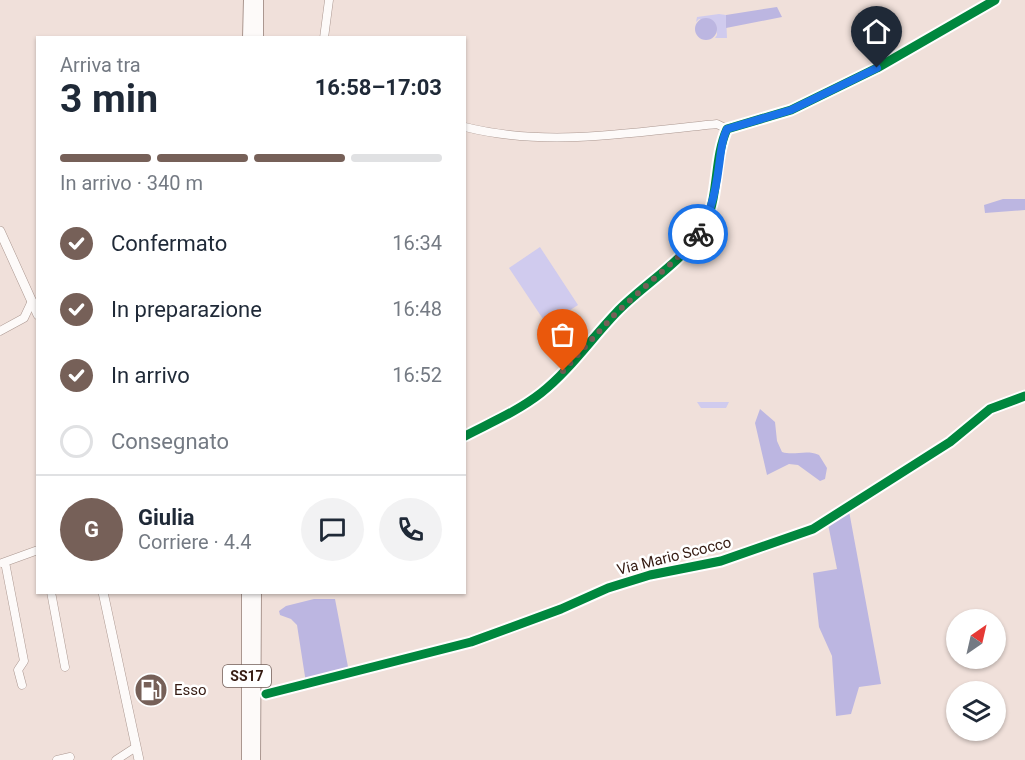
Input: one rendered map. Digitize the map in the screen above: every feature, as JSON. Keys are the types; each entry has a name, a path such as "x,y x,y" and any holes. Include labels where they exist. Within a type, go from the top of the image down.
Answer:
{"highway":[{"path":"248,36 249,0"},
{"path":"258,0 258,36"},
{"name":"SS17","path":"247,594 247,760"},
{"name":"SS17","path":"255,760 256,594"}],"main road":[{"path":"0,231 36,310"},
{"path":"103,594 139,760"}],"street":[{"path":"324,36 328,0"},
{"path":"466,127 504,136 539,138 594,137 717,124 727,129 802,104 877,68 995,0"},
{"path":"466,435 521,407 543,392 616,313 676,259 696,237 705,223 712,204 722,140 727,129"},
{"path":"0,332 24,318 32,301"},
{"name":"Via Mario Scocco","path":"267,694 471,642 561,609 608,588 650,575 721,561 813,529 950,442 990,409 1025,396"},
{"path":"22,685 18,670 24,662 2,562 36,551"},
{"path":"51,594 65,667"},
{"path":"116,760 136,747"},
{"path":"57,760 70,757"}],"shaded area":[{"path":"777,7 782,17 726,28 726,15"},
{"path":"726,15 727,38 715,38 716,24 699,19 696,22 697,17"},
{"path":"706,18 714,21 717,29 714,37 706,40 698,37 695,29 698,21"},
{"path":"1003,199 1025,199 1025,210 985,213 984,205"},
{"path":"540,247 578,305 547,325 509,268"},
{"path":"697,402 729,402 726,408 701,408"},
{"path":"760,409 775,422 777,441 782,452 819,455 827,468 825,479 820,481 798,465 789,464 767,475 755,423"},
{"path":"849,511 881,684 859,687 851,714 836,716 832,656 819,627 813,573 837,569 828,524"},
{"path":"314,599 335,599 349,672 306,683 297,625 291,619 280,615 279,611 286,606"}],"cycle path":[{"path":"466,435 513,411 541,393 570,365 627,302 688,248 698,236 710,211 720,152 727,129 791,110 877,68 995,0"},
{"path":"266,694 471,642 561,609 608,588 650,575 721,561 813,529 950,442 990,409 1025,396"}],"way so far":[{"path":"563,371 616,313 676,259 698,234"}],"place":[{"name":"Esso","path":"151,690"}],"route":[{"path":"698,234 712,204 722,140 727,129 740,123 791,110 877,68"}]}
